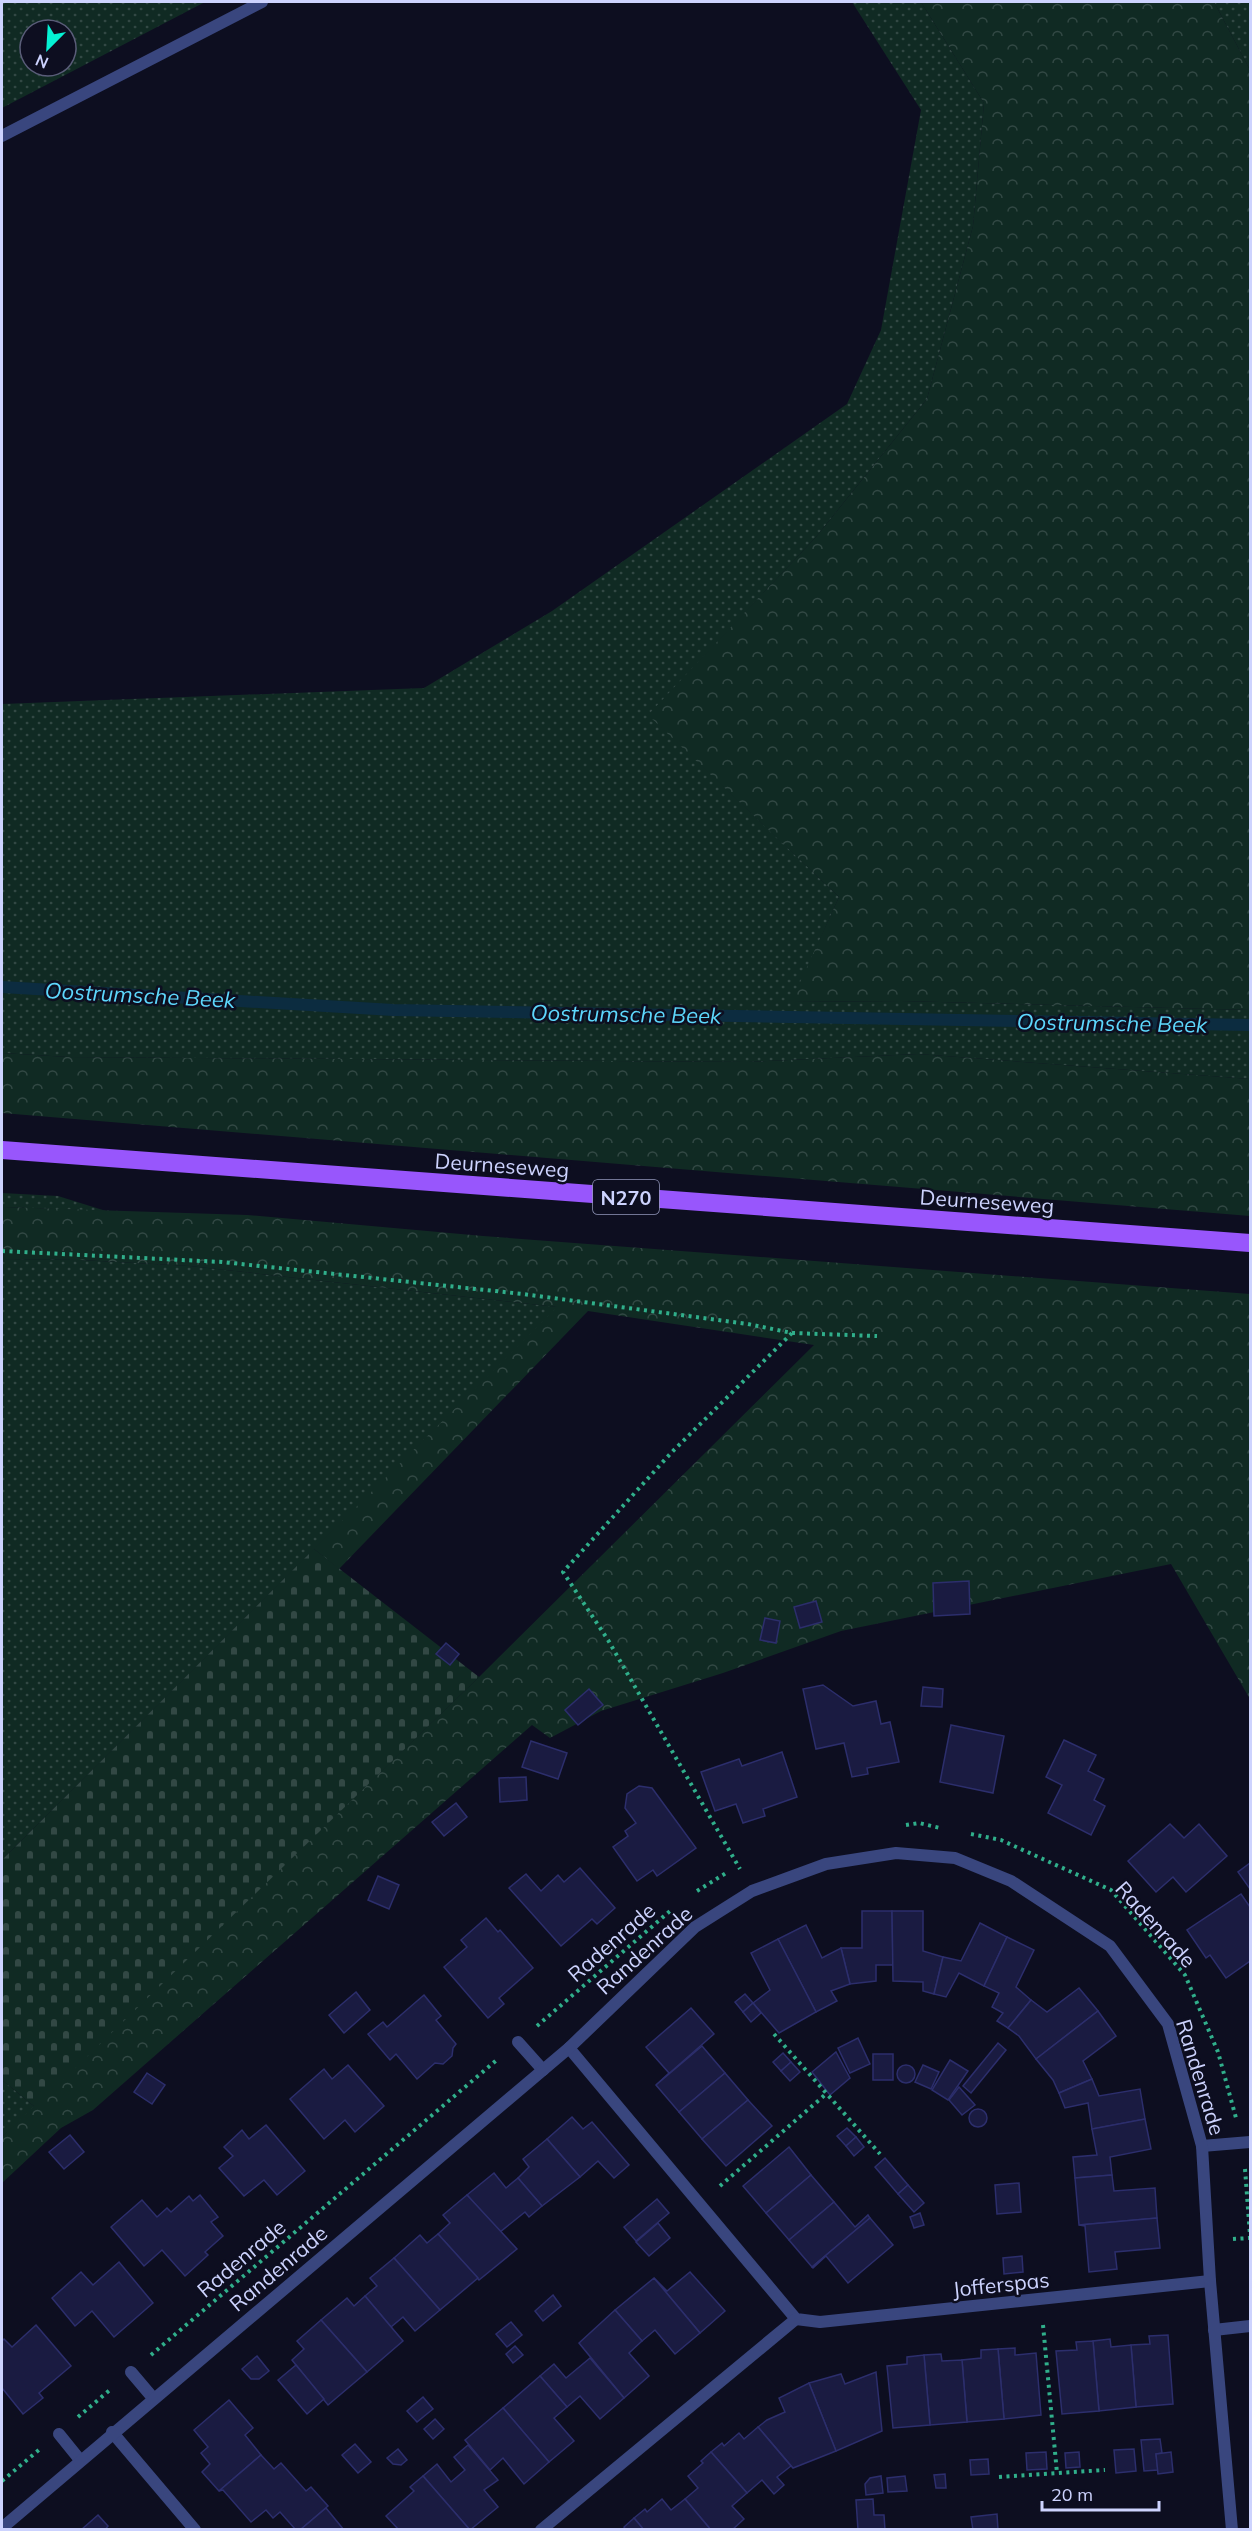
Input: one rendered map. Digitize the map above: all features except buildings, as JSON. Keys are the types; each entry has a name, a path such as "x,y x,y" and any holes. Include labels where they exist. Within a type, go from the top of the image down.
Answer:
{"main road":[{"name":"Deurneseweg","path":"2,1150 1251,1243"}],"street":[{"path":"2,136 262,2"},
{"name":"Randenrade","path":"2,2528 112,2432 569,2048 695,1927 752,1891 826,1864 896,1853 955,1858 1011,1881 1110,1946 1168,2024 1203,2146 1209,2281 1232,2529"},
{"path":"518,2042 543,2070"},
{"path":"541,2529 796,2319 569,2048"},
{"path":"1203,2146 1247,2143"},
{"name":"Jofferspas","path":"796,2319 820,2322 1209,2281"},
{"path":"1214,2330 1251,2326"},
{"path":"131,2372 153,2398"},
{"path":"112,2432 195,2529"},
{"path":"59,2434 80,2460"}],"path":[{"path":"2,1251 234,1263 523,1294 792,1332 877,1336"},
{"path":"752,1891 608,1640 563,1572 671,1453 792,1332"},
{"path":"896,1826 919,1824 950,1830"},
{"name":"Radenrade","path":"960,1832 1001,1840 1111,1890 1185,1976 1218,2052 1247,2143 1251,2235"},
{"path":"693,1894 738,1866 749,1863"},
{"name":"Radenrade","path":"2,2481 675,1908"},
{"path":"774,2034 880,2154"},
{"path":"700,2204 826,2094"},
{"path":"1041,2299 1057,2473"},
{"path":"999,2477 1105,2470"}],"green space":[{"path":"2,2 205,2 78,68 78,18 18,18 18,78 59,78 2,108"},
{"path":"852,2 921,2 984,103 973,226 927,399 816,537 649,715 839,897 792,1002 901,1001 1250,1010 1250,1079 918,1054 748,1062 68,1057 2,1053 2,704 424,688 552,611 847,404 881,330 921,110"},
{"path":"921,2 1214,2 1250,70 1250,1010 901,1001 791,1002 839,897 648,715 816,537 927,399 973,226 984,103"},
{"path":"1214,2 1249,2 1250,70"},
{"path":"2,1053 68,1057 748,1062 918,1054 1250,1079 1250,1216 2,1113"},
{"path":"2,1193 58,1196 106,1211 2,1207"},
{"path":"2,1207 247,1215 483,1236 1250,1294 1250,1699 1171,1564 841,1631 723,1673 601,1711 550,1738 532,1725 93,2110 61,2128 2,2183 2,2137 479,1677 814,1345 588,1311 339,1569 314,1549 557,1307 190,1266 81,1260 2,1259"},
{"path":"2,1259 81,1260 190,1266 558,1307 2,1860"},
{"path":"314,1549 479,1677 35,2107 2,2080 2,1860"},
{"path":"2,2080 35,2107 2,2137"}],"waterway":[{"name":"Oostrumsche Beek","path":"2,987 393,1010 1250,1025"}]}
